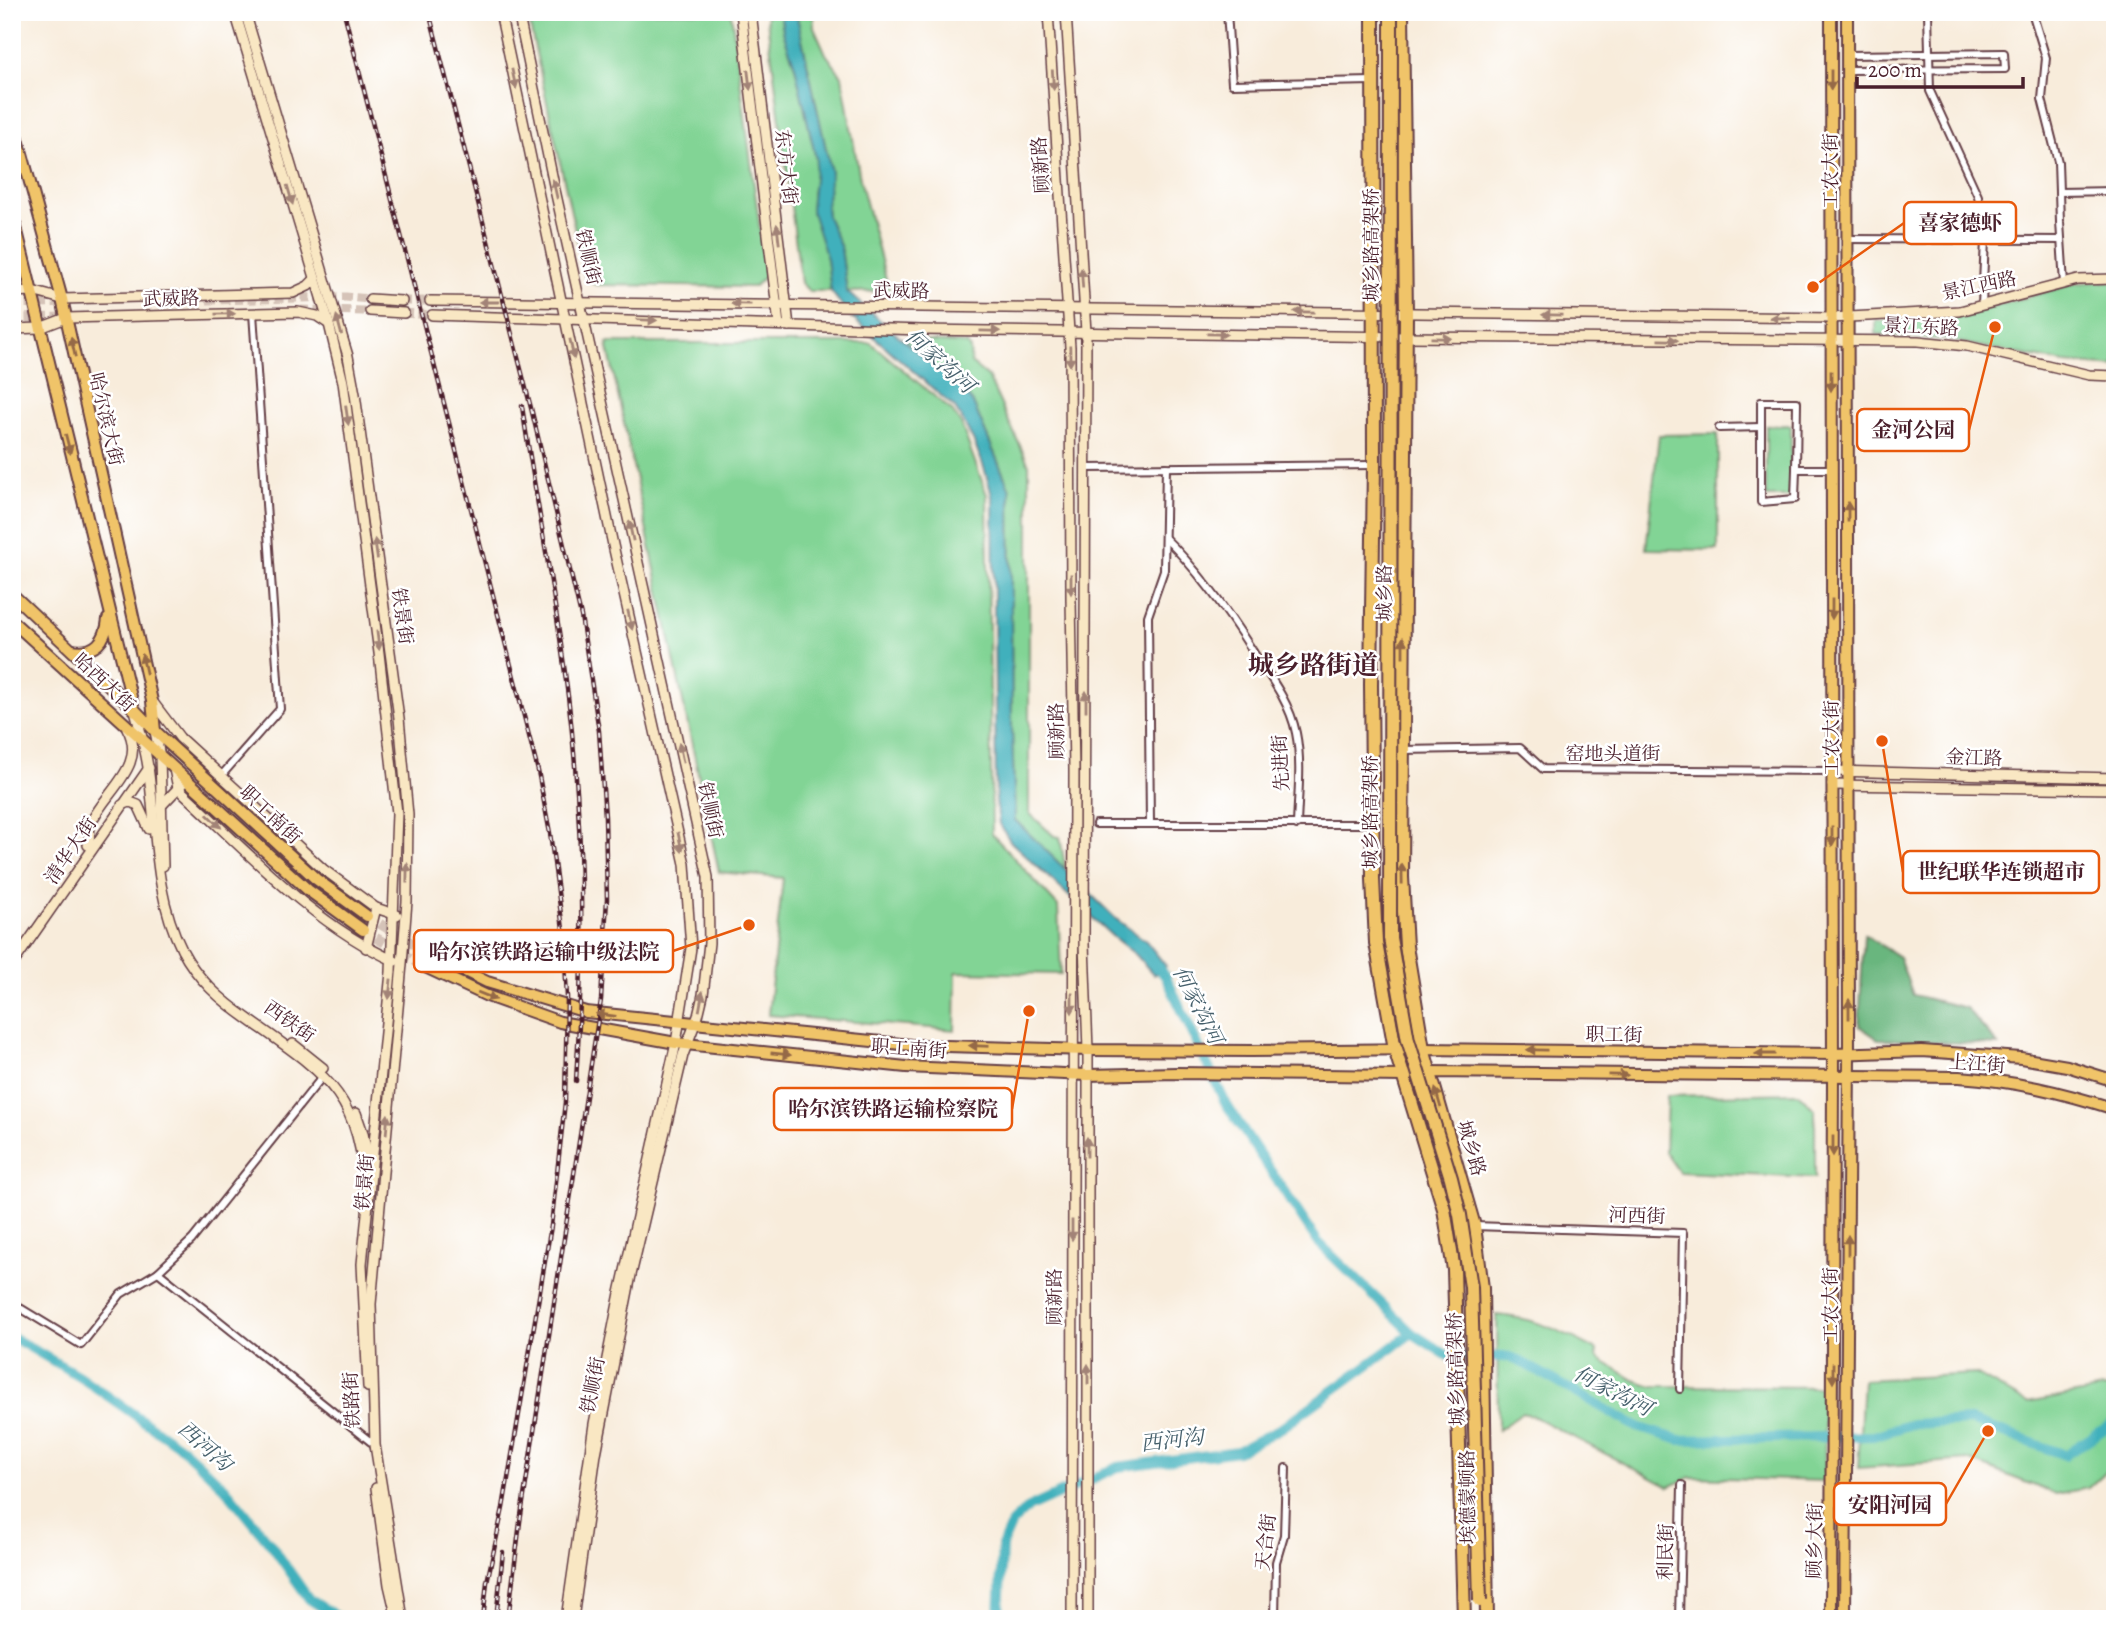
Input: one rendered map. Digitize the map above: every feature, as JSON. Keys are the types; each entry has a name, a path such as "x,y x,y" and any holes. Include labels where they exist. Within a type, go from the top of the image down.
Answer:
{"highway":[{"name":"城乡路","path":"1373,12 1373,879 1376,943 1395,1049 1404,1076"},
{"name":"城乡路高架桥","path":"1383,12 1384,916 1388,970 1402,1043 1454,1218 1465,1289 1476,1601"},
{"name":"城乡路高架桥","path":"1391,12 1390,938 1408,1040 1451,1178 1470,1276 1474,1332 1476,1601"},
{"name":"城乡路","path":"1402,12 1406,313 1402,877 1406,946 1423,1049 1474,1226 1482,1288 1483,1332"},
{"path":"1391,443 1396,368 1398,54 1402,12"},
{"name":"埃德蒙顿路","path":"1404,1076 1444,1209 1454,1270 1464,1619"},
{"name":"埃德蒙顿路","path":"1483,1332 1485,1618"},
{"name":"埃德蒙顿路","path":"1476,1601 1485,1618"},
{"path":"1471,1619 1476,1601"}],"main road":[{"name":"铁景街","path":"235,12 329,324 342,382 387,719 397,813 394,914 371,1177"},
{"name":"铁景街","path":"245,12 348,356 400,732 408,815 406,918 376,1240"},
{"name":"铁顺街","path":"499,12 685,864 691,948 676,1043 620,1293 594,1424 566,1619"},
{"name":"铁顺街","path":"519,12 555,190 708,877 709,943 703,995 696,1023 683,1055 631,1275 596,1454 573,1619"},
{"name":"东方大街","path":"741,12 775,305 784,326"},
{"name":"东方大街","path":"751,12 787,305 784,326"},
{"name":"顾新路","path":"1048,12 1069,332 1074,770 1072,1619"},
{"name":"顾新路","path":"1066,12 1086,332 1084,944 1088,1050 1088,1619"},
{"name":"工农大街","path":"1831,12 1833,1463"},
{"name":"工农大街","path":"1846,1463 1849,1077 1847,12"},
{"name":"哈尔滨大街","path":"12,117 62,299 152,701 155,732"},
{"path":"12,211 143,741 157,844"},
{"name":"武威路","path":"12,294 32,291 62,299 293,293 308,286 315,279"},
{"name":"景江西路","path":"1406,313 1831,318 1960,311 2078,280 2115,279"},
{"path":"12,294 12,328"},
{"path":"369,299 402,301"},
{"name":"武威路","path":"430,301 1406,313"},
{"path":"370,311 404,313"},
{"name":"武威路","path":"12,328 40,328 66,318 253,313 307,313 329,324"},
{"name":"武威路","path":"432,315 922,330 1405,337"},
{"name":"景江东路","path":"1405,337 1918,341 1967,346 2088,374 2115,376"},
{"name":"哈西大街","path":"12,594 155,732"},
{"path":"72,650 91,650 103,640 107,634 109,610"},
{"name":"哈西大街","path":"12,621 174,769"},
{"name":"职工南街","path":"152,701 180,738 221,776"},
{"path":"88,845 91,822 133,758 132,739 124,724"},
{"path":"155,732 160,757 162,806 157,844"},
{"name":"职工南街","path":"155,732 316,879 367,916"},
{"name":"清华大街","path":"12,956 147,765 160,757"},
{"name":"清华大街","path":"12,965 147,765"},
{"name":"职工南街","path":"174,769 182,784 308,890 363,930"},
{"name":"金江路","path":"1832,771 2115,778"},
{"path":"221,776 323,869 376,908 406,918"},
{"path":"162,806 182,784 300,901 366,948 402,964"},
{"name":"金江路","path":"1832,785 2115,789"},
{"path":"122,805 130,802 138,805 157,844"},
{"name":"西铁街","path":"157,844 167,910 189,962 224,1001 323,1076 348,1109 359,1140 366,1232"},
{"name":"西铁街","path":"157,844 180,933 209,981 314,1059 339,1086 361,1126 371,1177 376,1240"},
{"path":"366,948 376,908"},
{"name":"职工南街","path":"428,953 487,982 572,1009 621,1017 911,1045 1088,1050 1395,1049"},
{"name":"职工南街","path":"425,967 487,996 560,1022 676,1043 906,1067 1087,1075 1177,1073 1404,1076"},
{"name":"职工街","path":"1395,1049 1833,1054"},
{"name":"上江街","path":"1833,1054 1922,1051 2021,1058 2067,1066 2115,1081"},
{"path":"1404,1076 1430,1072 1833,1078"},
{"name":"上江街","path":"1833,1078 1959,1077 2019,1083 2057,1091 2115,1109"},
{"name":"铁路街","path":"371,1177 362,1264 370,1442 395,1619"},
{"name":"铁路街","path":"376,1240 371,1304 375,1445 403,1619"},
{"name":"顾乡大街","path":"1831,1619 1833,1463"},
{"name":"顾乡大街","path":"1845,1619 1846,1463"}],"street":[{"path":"1227,12 1232,84 1373,81"},
{"path":"1928,12 1930,91 1978,196 1985,240 1982,305"},
{"path":"2032,12 2046,58 2042,99 2058,162 2064,284"},
{"path":"1848,55 2004,53 2005,69 1848,70"},
{"path":"2059,192 2115,191"},
{"path":"1848,239 2061,240"},
{"path":"221,776 280,709 253,313"},
{"path":"1761,402 1797,402 1796,468 1795,499 1761,502 1761,402"},
{"path":"1719,428 1761,427"},
{"path":"1086,468 1374,466"},
{"path":"1150,824 1148,616 1164,570 1167,467"},
{"path":"1796,468 1832,468"},
{"name":"先进街","path":"1165,538 1188,560 1235,623 1285,699 1296,732 1298,750 1297,825"},
{"name":"窑地头道街","path":"1402,750 1520,748 1543,769 1832,771"},
{"path":"1096,824 1373,824"},
{"path":"12,1303 81,1345 121,1294 158,1272 192,1240 323,1076"},
{"name":"河西街","path":"1474,1226 1684,1233 1680,1389"},
{"path":"158,1272 370,1442"},
{"name":"天合街","path":"1275,1619 1276,1562 1284,1535 1286,1468"},
{"name":"利民街","path":"1679,1619 1682,1485"}],"green space":[{"path":"527,12 731,12 766,275 754,287 596,285 586,280"},
{"path":"766,12 780,12 784,35 795,66 816,159 812,193 827,259 831,291 809,291 801,283"},
{"path":"796,12 813,12 814,27 826,54 842,76 860,179 889,291 847,292 841,248 827,217 831,172"},
{"path":"2115,281 2115,367 2065,363 1948,340 1876,334 1876,321 1957,317 2077,283"},
{"path":"902,339 967,344 971,363 988,377 1029,465 1029,813 1054,836 1060,837 1066,872 1015,820 1010,490 973,403 943,373"},
{"path":"607,343 871,343 952,411 961,424 987,495 992,834 1058,906 1061,974 956,972 955,1030 768,1015 783,878 719,872"},
{"path":"1791,425 1791,497 1766,497 1766,426"},
{"path":"1718,434 1718,550 1646,549 1659,435"},
{"path":"1864,934 1899,957 1913,995 1966,1008 1998,1045 1878,1039 1859,1026"},
{"path":"1798,1093 1815,1110 1815,1178 1679,1172 1665,1152 1667,1096"},
{"path":"1497,1315 1524,1319 1561,1332 1597,1350 1596,1357 1634,1380 1652,1386 1824,1387 1825,1481 1691,1477 1669,1487 1531,1415 1521,1413 1498,1430"},
{"path":"1976,1374 2027,1403 2103,1389 2115,1390 2115,1463 2088,1488 2056,1494 1968,1460 1858,1468 1863,1380"}],"water":[{"path":"780,12 796,12 831,172 827,216 841,248 847,292 964,392 973,403 1010,490 1015,820 1116,919 1146,941 1166,966 1154,975 1136,955 1011,842 999,824 996,801 993,502 987,478 968,430 955,408 849,315 831,291 827,259 811,209 816,159"}],"waterway":[{"name":"何家沟河","path":"1153,962 1166,977 1226,1104 1318,1242 1412,1333 1448,1356 1509,1357 1637,1427 1680,1440 1873,1436 1912,1424 1971,1421 2065,1455 2115,1422"},
{"name":"西河沟","path":"999,1619 1002,1546 1012,1523 1028,1508 1118,1467 1238,1451 1283,1427 1412,1333"},
{"name":"西河沟","path":"12,1337 79,1376 182,1448 225,1488 272,1546 309,1599 341,1619"}],"tunnel":[{"path":"207,300 346,297 370,299"},
{"path":"402,301 430,301"},
{"path":"12,304 67,302"},
{"path":"301,310 370,311"},
{"path":"404,313 432,315"},
{"path":"12,318 66,317"},
{"path":"367,916 428,953"},
{"path":"363,930 425,967"}],"railway":[{"path":"344,12 538,771 550,833 563,929 567,997 565,1102 551,1226 503,1508 487,1582 483,1619"},
{"path":"429,12 531,408 581,616 599,731 605,817 607,899 601,1000 520,1522 508,1619"},
{"path":"522,406 558,623 574,753 580,835 581,917 576,1081"},
{"path":"496,1619 503,1552"}],"place":[{"name":"喜家德虾","path":"1813,287"},
{"name":"金河公园","path":"1995,327"},
{"name":"世纪联华连锁超市","path":"1882,741"},
{"name":"哈尔滨铁路运输中级法院","path":"749,925"},
{"name":"哈尔滨铁路运输检察院","path":"1029,1011"},
{"name":"安阳河园","path":"1988,1431"}],"district":[{"name":"城乡路街道","path":"1313,665"}]}
